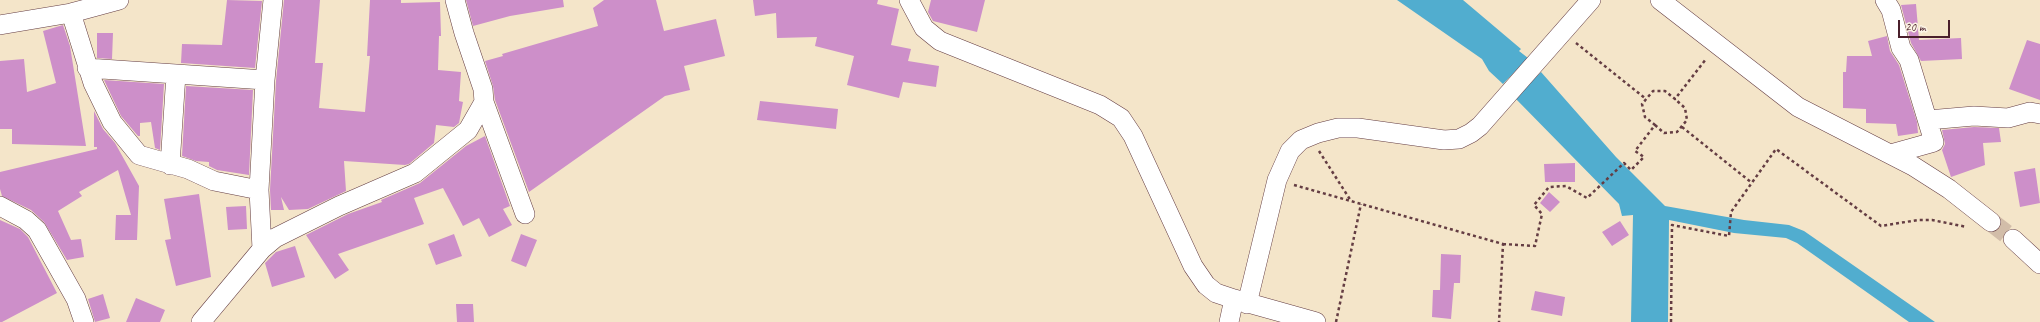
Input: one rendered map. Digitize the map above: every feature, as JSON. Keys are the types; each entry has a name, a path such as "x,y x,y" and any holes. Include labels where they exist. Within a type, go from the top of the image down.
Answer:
{"street":[{"path":"0,25 70,12 119,0"},
{"path":"262,250 259,190 265,80 273,0"},
{"path":"455,0 464,33 483,89 484,102 525,214"},
{"path":"908,0 924,28 940,41 1100,105 1121,118 1133,136 1198,276 1216,293 1240,302 1316,322"},
{"path":"1229,322 1240,302 1277,180 1290,151 1302,140 1310,136 1338,128 1358,128 1444,140 1459,139 1470,134 1480,126 1591,0"},
{"path":"1660,0 1798,107 1892,154 1931,177 1987,218"},
{"path":"1892,1 1891,10 1901,48 1909,60 1934,142 1892,154"},
{"path":"70,12 87,68 112,122 139,155 188,169 214,181 259,190"},
{"path":"87,68 265,80"},
{"path":"170,165 176,74"},
{"path":"201,322 262,250 275,238 332,209 415,173 468,130 484,102"},
{"path":"1928,120 1974,116 2008,118 2030,112 2040,114"},
{"path":"0,206 26,220 37,230 76,299 84,322"},
{"path":"2013,239 2040,264"}],"path":[{"path":"1562,32 1646,99"},
{"path":"1675,99 1717,45"},
{"path":"1653,91 1665,91 1684,108 1687,120 1677,132 1664,133 1645,117 1642,104 1646,99 1653,91"},
{"path":"1277,180 1503,244 1535,246 1542,214 1534,205 1549,187 1566,186 1587,198 1624,163 1631,170 1644,157 1635,151 1655,125"},
{"path":"1682,127 1752,183"},
{"path":"1310,136 1351,201"},
{"path":"1671,322 1672,225 1729,236 1731,212 1776,149 1880,226 1918,220 1932,220 1972,228 1987,218"},
{"path":"1336,322 1361,204"},
{"path":"1499,322 1503,244"}],"water":[{"path":"1397,0 1463,0 1521,49 1519,51 1528,58 1503,84 1489,71 1482,59"},
{"path":"1541,72 1616,157 1665,206 1744,220 1789,225 1804,231 1935,322 1909,322 1797,243 1786,238 1734,233 1669,220 1668,322 1631,322 1633,215 1622,216 1619,204 1515,98"}],"building":[{"path":"227,0 262,1 255,68 181,63 182,44 222,45"},
{"path":"284,0 320,0 315,63 323,63 319,108 365,112 370,56 367,56 370,0 401,0 401,3 440,2 441,36 439,36 438,70 461,72 459,101 463,102 459,123 454,127 436,125 434,143 409,164 344,161 346,191 308,209 289,210 281,197 284,210 271,210 270,190 276,81"},
{"path":"466,0 563,0 564,7 510,16 473,26"},
{"path":"604,0 656,0 664,31 716,19 725,56 684,66 690,90 665,96 529,192 495,100 493,86 485,61 503,56 502,54 598,26 593,8"},
{"path":"753,0 878,0 877,4 899,9 891,45 911,49 908,61 939,66 936,87 903,82 899,98 847,85 854,56 815,46 817,37 777,38 776,13 755,16"},
{"path":"931,0 985,0 977,32 933,21 928,12"},
{"path":"1916,4 1919,40 1961,38 1962,59 1921,61 1911,43 1901,5"},
{"path":"63,25 70,46 86,146 12,144 12,129 0,129 0,61 24,59 27,92 56,83 43,31"},
{"path":"97,33 113,33 112,59 97,58"},
{"path":"1887,36 1890,51 1899,65 1917,122 1918,133 1898,136 1896,124 1866,123 1866,109 1843,108 1843,72 1846,72 1847,56 1872,56 1868,41"},
{"path":"2027,40 2040,44 2040,100 2009,89"},
{"path":"104,80 164,84 160,150 155,148 151,122 140,123 140,136 138,136 121,116"},
{"path":"186,86 253,90 249,175 217,170 209,166 209,162 196,161 182,156"},
{"path":"760,101 838,109 836,129 757,120"},
{"path":"94,111 103,129 115,143 139,186 137,240 115,240 116,215 131,215 118,170 79,192 82,196 58,211 71,240 81,239 84,257 67,260 44,222 31,210 2,196 0,189 0,172 97,149 97,147 94,147"},
{"path":"1974,127 1999,128 2001,142 1983,143 1985,165 1951,177 1942,150 1945,144 1942,130"},
{"path":"485,136 510,206 503,209 512,225 489,237 479,218 463,226 443,188 414,198 424,224 338,254 349,270 335,279 306,235 348,214 382,202 381,200 420,183 466,146"},
{"path":"1575,163 1575,182 1545,182 1544,164"},
{"path":"2035,168 2040,203 2020,207 2014,172"},
{"path":"1549,192 1560,202 1550,212 1540,203"},
{"path":"199,194 211,277 176,286 165,240 171,239 164,199"},
{"path":"246,206 247,229 228,230 226,207"},
{"path":"0,220 20,229 28,237 57,293 2,322 0,322"},
{"path":"1620,221 1629,235 1612,246 1602,232"},
{"path":"454,234 462,256 436,265 428,244"},
{"path":"521,234 537,240 526,267 511,261"},
{"path":"295,246 305,277 272,287 265,263 276,252"},
{"path":"1441,254 1461,255 1460,283 1454,283 1451,319 1432,317 1433,290 1440,290"},
{"path":"1535,291 1565,297 1562,316 1531,310"},
{"path":"103,294 110,318 95,322 88,299"},
{"path":"136,298 165,310 160,322 126,322"},
{"path":"456,304 473,304 474,322 457,322"}],"tunnel":[{"path":"1991,222 2013,239"}]}
